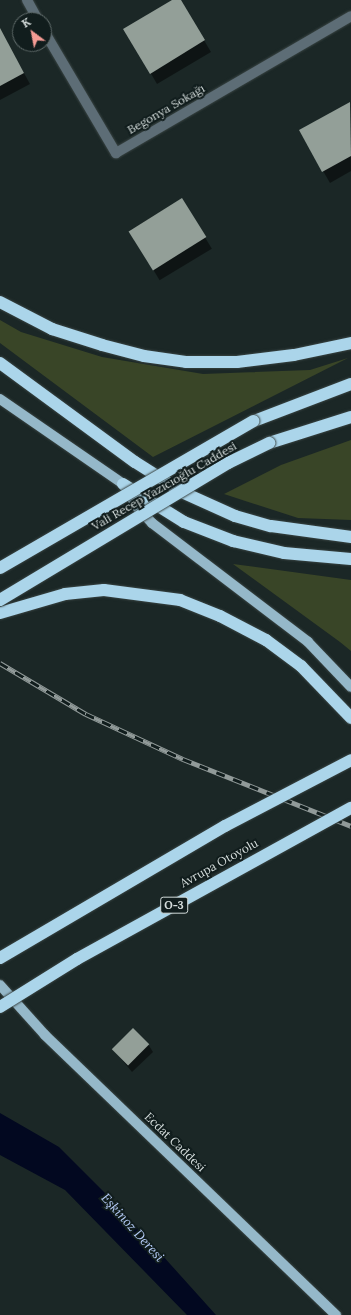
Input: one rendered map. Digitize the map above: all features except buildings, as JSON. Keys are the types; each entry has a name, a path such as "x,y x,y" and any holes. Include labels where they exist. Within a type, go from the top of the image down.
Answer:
{"highway":[{"path":"0,302 52,329 102,345 144,356 186,362 237,362 294,355 351,343"},
{"path":"0,363 135,462 184,493 235,516 271,526 351,537"},
{"name":"Vali Recep Yazıcıoğlu Caddesi","path":"0,568 254,421 351,384"},
{"name":"Vali Recep Yazıcıoğlu Caddesi","path":"0,600 228,463 269,443 351,417"},
{"path":"123,484 184,522 233,541 284,554 351,559"},
{"path":"0,613 65,594 104,590 180,600 220,616 266,640 301,666 351,718"},
{"path":"0,958 225,826 351,760"},
{"name":"Avrupa Otoyolu","path":"0,1007 77,959 351,808"}],"main road":[{"path":"0,399 123,484 138,508 152,523 308,642 351,687"},
{"name":"Ecdat Caddesi","path":"0,985 45,1035 336,1315"}],"lane":[{"path":"26,0 33,12"},
{"name":"Begonya Sokağı","path":"52,45 116,153 351,16"}],"green space":[{"path":"0,320 21,332 102,357 203,374 310,370 348,358 153,457 0,343"},
{"path":"351,440 351,520 298,518 224,494 281,465"},
{"path":"233,564 351,580 351,651 340,642"}],"water":[{"name":"Eşkinoz Deresi","path":"0,1113 59,1147 117,1205 216,1315 187,1315 65,1190 0,1155"}],"railway":[{"path":"0,663 86,714 183,759 351,826"}]}
